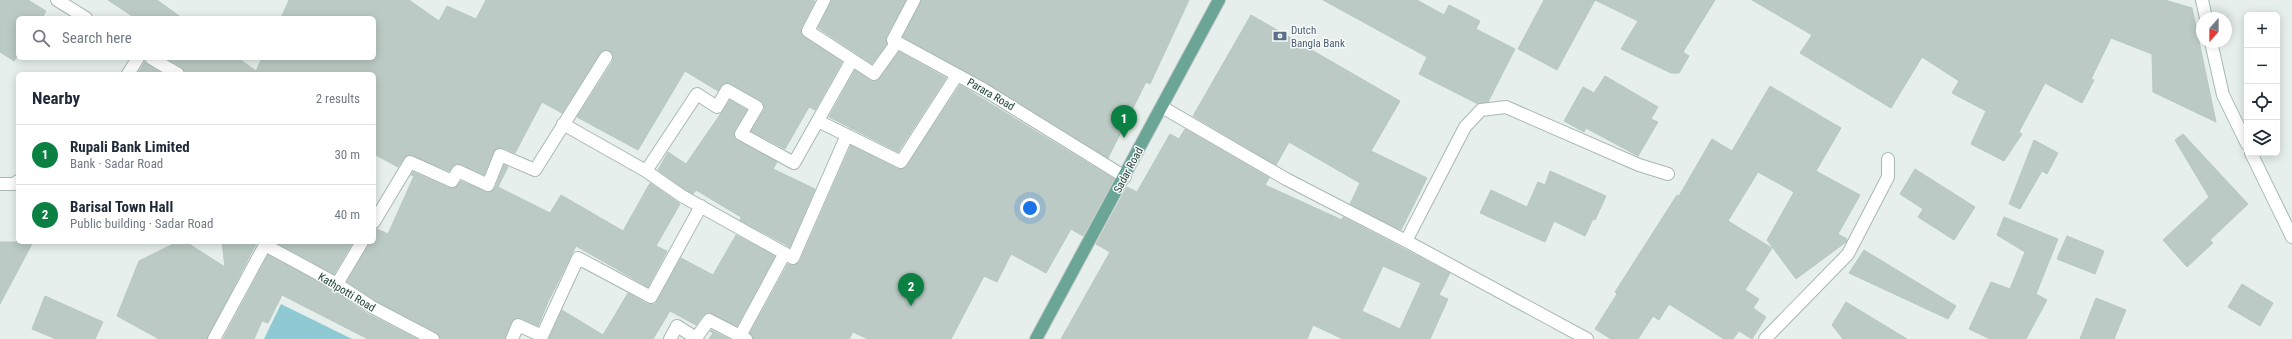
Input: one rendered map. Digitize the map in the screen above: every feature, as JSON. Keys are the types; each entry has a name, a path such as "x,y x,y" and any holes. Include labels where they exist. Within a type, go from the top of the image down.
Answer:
{"main road":[{"name":"Sadar Road","path":"1036,339 1125,177 1219,0"}],"street":[{"path":"57,0 83,16"},
{"path":"824,0 808,31 874,74 897,42 893,40 914,0"},
{"path":"2202,0 2205,12"},
{"name":"Parara Road","path":"897,42 983,89 1125,177"},
{"path":"2212,48 2223,95 2244,138"},
{"path":"376,219 410,162 452,181 458,171 488,185 500,155 535,170 606,56"},
{"path":"129,72 137,60"},
{"path":"154,60 175,72"},
{"path":"646,171 697,94 717,107 727,90 756,107 742,134 794,163 852,60"},
{"path":"818,121 901,162 957,74"},
{"path":"1162,107 1286,179 1406,240 1587,339"},
{"path":"1406,240 1465,127 1481,110 1506,107 1638,165 1668,174"},
{"path":"563,124 646,171 701,206 793,258 847,135"},
{"path":"2252,156 2292,237"},
{"path":"1765,339 1848,254 1888,177 1888,159"},
{"path":"0,184 14,184 16,182"},
{"path":"512,339 518,325 542,336 578,258 651,297 701,206"},
{"path":"214,339 264,244"},
{"name":"Kathpotti Road","path":"264,244 337,284 372,307 433,339"},
{"path":"337,284 361,244"},
{"path":"670,339 677,326 696,338 709,320 743,337 785,253"}],"water":[{"path":"281,304 352,339 264,339"}],"building":[{"path":"0,0 28,0 46,11 43,16 16,16 16,58 14,61 0,52"},
{"path":"108,0 157,0 179,16 132,16"},
{"path":"289,0 409,0 439,21 447,6 476,19 486,0 813,0 815,1 801,28 801,34 842,62 815,110 809,107 785,149 751,131 764,110 761,101 727,83 723,84 718,91 685,71 638,150 577,117 613,61 612,53 606,50 600,53 562,113 542,102 515,153 503,148 496,149 484,175 458,164 454,165 449,171 410,155 404,158 398,167 376,155 376,72 184,72 182,68 169,60 241,60 256,71 261,60 376,60 376,16 282,16"},
{"path":"832,0 906,0 886,37 887,44 872,64 818,28"},
{"path":"921,0 1189,0 1150,84 1146,82 1108,158 987,83 903,37"},
{"path":"1323,0 1417,0 1444,15 1449,5 1480,21 1476,29 1515,49 1488,102 1478,104 1419,74 1427,57"},
{"path":"1544,0 1595,0 1557,70 1518,49"},
{"path":"1595,0 1715,0 1683,52 1689,56 1679,73 1671,73 1621,49 1638,21"},
{"path":"1752,0 2165,0 2192,8 2196,27 2196,48 2200,48 2216,122 2153,92 2152,54 2111,38 2091,79 2094,80 2082,103 2045,83 2019,132 2022,134 2004,161 1971,144 1986,111 1952,93 1959,81 1922,57 1891,108 1800,53 1812,35"},
{"path":"1251,15 1400,101 1371,151 1427,178 1401,230 1350,204 1360,183 1289,142 1276,165 1193,116"},
{"path":"899,52 946,78 898,152 829,117 855,70 870,80 877,81"},
{"path":"145,62 160,72 138,72"},
{"path":"1605,76 1658,107 1651,119 1658,122 1638,156 1586,128 1584,132 1564,121 1583,87 1594,93"},
{"path":"960,85 1114,179 1083,236 1071,229 1046,273 1011,254 997,282 984,276 951,339 868,339 853,332 849,339 753,339 750,333 788,264 794,265 800,261 851,145 898,169 905,168"},
{"path":"1770,86 1841,128 1816,171 1860,195 1838,234 1847,239 1846,242 1796,279 1767,240 1794,192 1758,172 1728,221 1772,248 1745,290 1759,299 1753,308 1766,317 1752,339 1739,331 1733,339 1724,339 1669,304 1659,320 1653,316 1638,339 1611,339 1595,329 1617,294 1615,292 1677,195 1679,196 1712,139 1732,151"},
{"path":"730,100 747,110 734,131 735,138 777,162 773,169 815,189 790,247 740,220 741,217 696,190 693,194 686,190 658,170 668,152 686,164"},
{"path":"1185,129 1269,178 1265,185 1342,220 1343,217 1450,273 1439,295 1448,299 1430,339 1343,339 1313,325 1307,339 1061,339 1110,252 1096,244 1127,187 1137,192 1170,134 1179,139","holes":["1383,266 1421,283 1400,329 1362,311"]},
{"path":"2183,134 2248,204 2210,240 2213,243 2187,267 2163,240 2209,197 2175,140"},
{"path":"2034,140 2058,153 2047,174 2042,171 2020,209 2009,204"},
{"path":"504,165 508,167 498,187 550,213 561,195 623,231 650,183 680,204 656,246 667,251 648,287 576,246 548,302 538,326 517,318 511,322 505,339 440,339 436,332 376,301 347,282 368,244 376,244 376,229 388,234 414,176 411,175 413,172 449,188 456,187 461,181 488,192 495,188"},
{"path":"1915,169 1975,207 1954,240 1918,217 1923,209 1900,194"},
{"path":"1550,171 1606,196 1595,220 1593,219 1585,236 1554,221 1545,242 1480,213 1491,190 1527,207 1538,182 1545,185"},
{"path":"2004,217 2058,239 2036,294 2047,300 2026,339 1990,339 1969,329 1991,282 2010,289 2025,252 1997,235"},
{"path":"736,235 775,256 737,326 709,313 703,315 696,325 670,311 653,339 549,339 562,310 603,335 628,293 647,304 655,304 681,258 713,275"},
{"path":"2067,236 2104,251 2095,274 2057,259"},
{"path":"0,242 32,244 0,304"},
{"path":"173,244 189,244 225,267 222,244 256,244 207,339 159,339 117,316 139,261"},
{"path":"279,244 352,244 334,274"},
{"path":"1864,250 1956,306 1948,319 1849,273"},
{"path":"268,255 333,290 368,314 417,339 368,339 282,295 268,323 262,321 254,339 223,339"},
{"path":"2242,284 2273,303 2260,326 2228,307"},
{"path":"45,296 103,322 95,339 56,339 32,329"},
{"path":"2096,298 2126,310 2114,339 2080,339"},
{"path":"1846,302 1907,339 1843,339 1832,325"},
{"path":"711,330 729,339 709,339 713,333 710,331"}],"place":[{"name":"Dutch Bangla Bank","path":"1280,36"},
{"name":"Rupali Bank Limited","path":"1124,138"},
{"name":"Barisal Town Hall","path":"911,306"}]}
